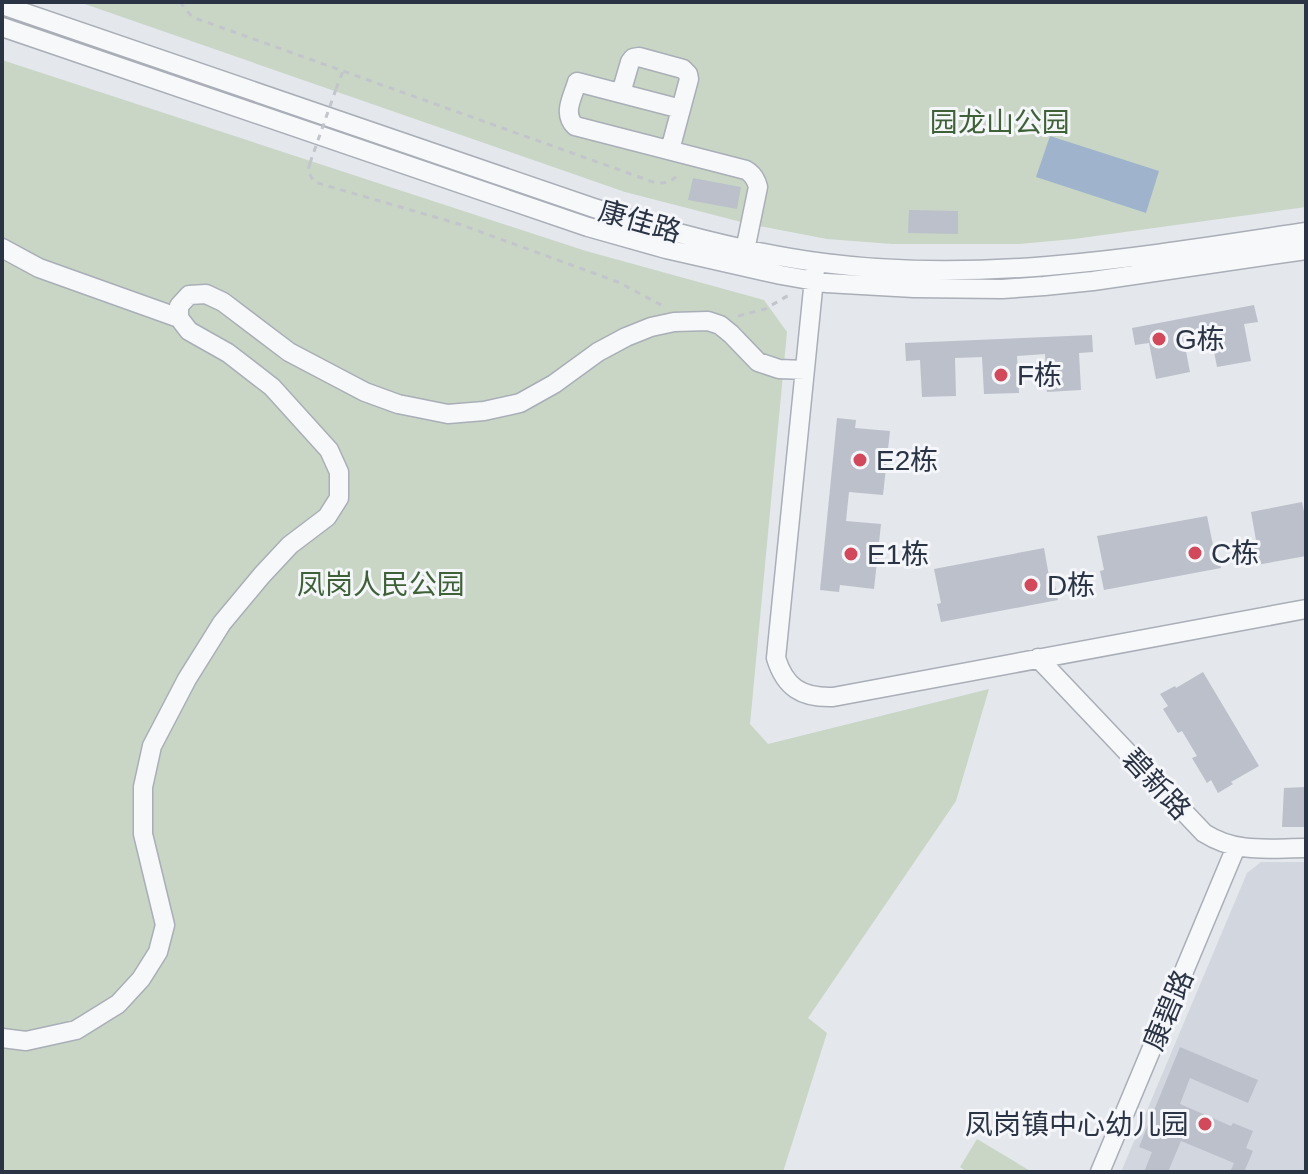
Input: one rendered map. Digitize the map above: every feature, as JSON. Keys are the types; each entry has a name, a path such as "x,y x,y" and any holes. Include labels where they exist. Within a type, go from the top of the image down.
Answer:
{"street":[{"name":"康佳路","path":"2,5 743,258"},
{"name":"康佳路","path":"2,27 588,227 653,246 743,258 914,288 1002,289 1093,281 1306,250"},
{"path":"621,93 633,58 683,69 688,74 670,150"},
{"path":"681,109 577,82 568,114 575,126 746,170 754,176 758,187 743,258"},
{"name":"康佳路","path":"815,271 1042,268 1306,232"},
{"path":"2,248 39,268 179,318 189,331 228,353 272,387 329,450 339,472 339,498 327,517 290,545 222,623 187,679 152,746 143,787 143,834 165,925 158,952 141,979 118,1004 76,1030 26,1041 2,1038"},
{"path":"815,271 776,658 780,672 790,685 817,698 833,697 1306,609"},
{"path":"179,318 179,306 189,295 206,294 223,302 289,352 365,392 398,404 448,414 484,411 520,403 626,337 651,327 691,321 720,325 758,362 779,369 805,370"},
{"name":"碧新路","path":"1038,658 1204,833 1216,841 1244,849 1306,848"},
{"name":"康碧路","path":"1100,1172 1236,847"}],"path":[{"path":"180,2 192,17 656,183 672,181 677,175"},
{"path":"343,71 310,163 308,171 314,182 459,224 618,282 667,308"},
{"path":"720,325 729,319 765,309 789,295"}],"shaded area":[{"path":"1261,862 1306,862 1306,1172 1121,1172 1247,873"}],"green space":[{"name":"园龙山公园","path":"79,2 1306,2 1306,207 1019,244 892,244 827,239 749,224 625,192"},
{"name":"凤岗人民公园","path":"2,60 586,251 764,300 787,332 750,724 768,744 989,689 956,801 808,1018 827,1033 783,1172 2,1172"},
{"path":"977,1139 1032,1172 967,1172 960,1167"}],"water":[{"path":"1050,136 1159,171 1146,213 1036,177"}],"building":[{"path":"693,178 741,187 737,209 688,200"},
{"path":"909,210 958,211 958,234 908,233"},
{"name":"G栋","path":"1254,305 1258,322 1244,324 1251,361 1217,367 1210,331 1183,336 1190,372 1156,379 1149,343 1135,345 1132,328"},
{"name":"F栋","path":"1092,335 1093,352 1079,353 1081,390 1047,392 1045,354 1017,356 1019,393 984,394 982,357 955,358 956,396 922,397 920,360 906,361 905,343"},
{"path":"837,418 856,420 855,428 890,431 883,495 849,492 846,521 881,524 874,589 840,585 839,592 820,590"},
{"path":"1302,502 1306,521 1306,556 1257,565 1251,512"},
{"name":"C栋","path":"1207,516 1221,568 1104,590 1100,571 1104,570 1097,536"},
{"name":"D栋","path":"1044,548 1050,582 1054,581 1058,600 941,622 937,604 941,603 934,569"},
{"path":"1203,672 1259,766 1218,793 1211,780 1207,783 1192,758 1197,756 1182,731 1178,733 1163,709 1168,706 1160,694"},
{"path":"1306,787 1306,827 1282,827 1284,788"},
{"path":"1180,1047 1258,1080 1248,1103 1190,1078 1180,1104 1231,1126 1233,1123 1253,1131 1246,1148 1253,1151 1244,1172 1230,1172 1234,1163 1181,1141 1168,1172 1144,1172 1152,1152 1139,1147"}],"place":[{"name":"G栋","path":"1159,339"},
{"name":"F栋","path":"1001,375"},
{"name":"E2栋","path":"860,460"},
{"name":"C栋","path":"1195,553"},
{"name":"E1栋","path":"851,554"},
{"name":"D栋","path":"1031,585"},
{"name":"凤岗镇中心幼儿园","path":"1205,1124"}]}
